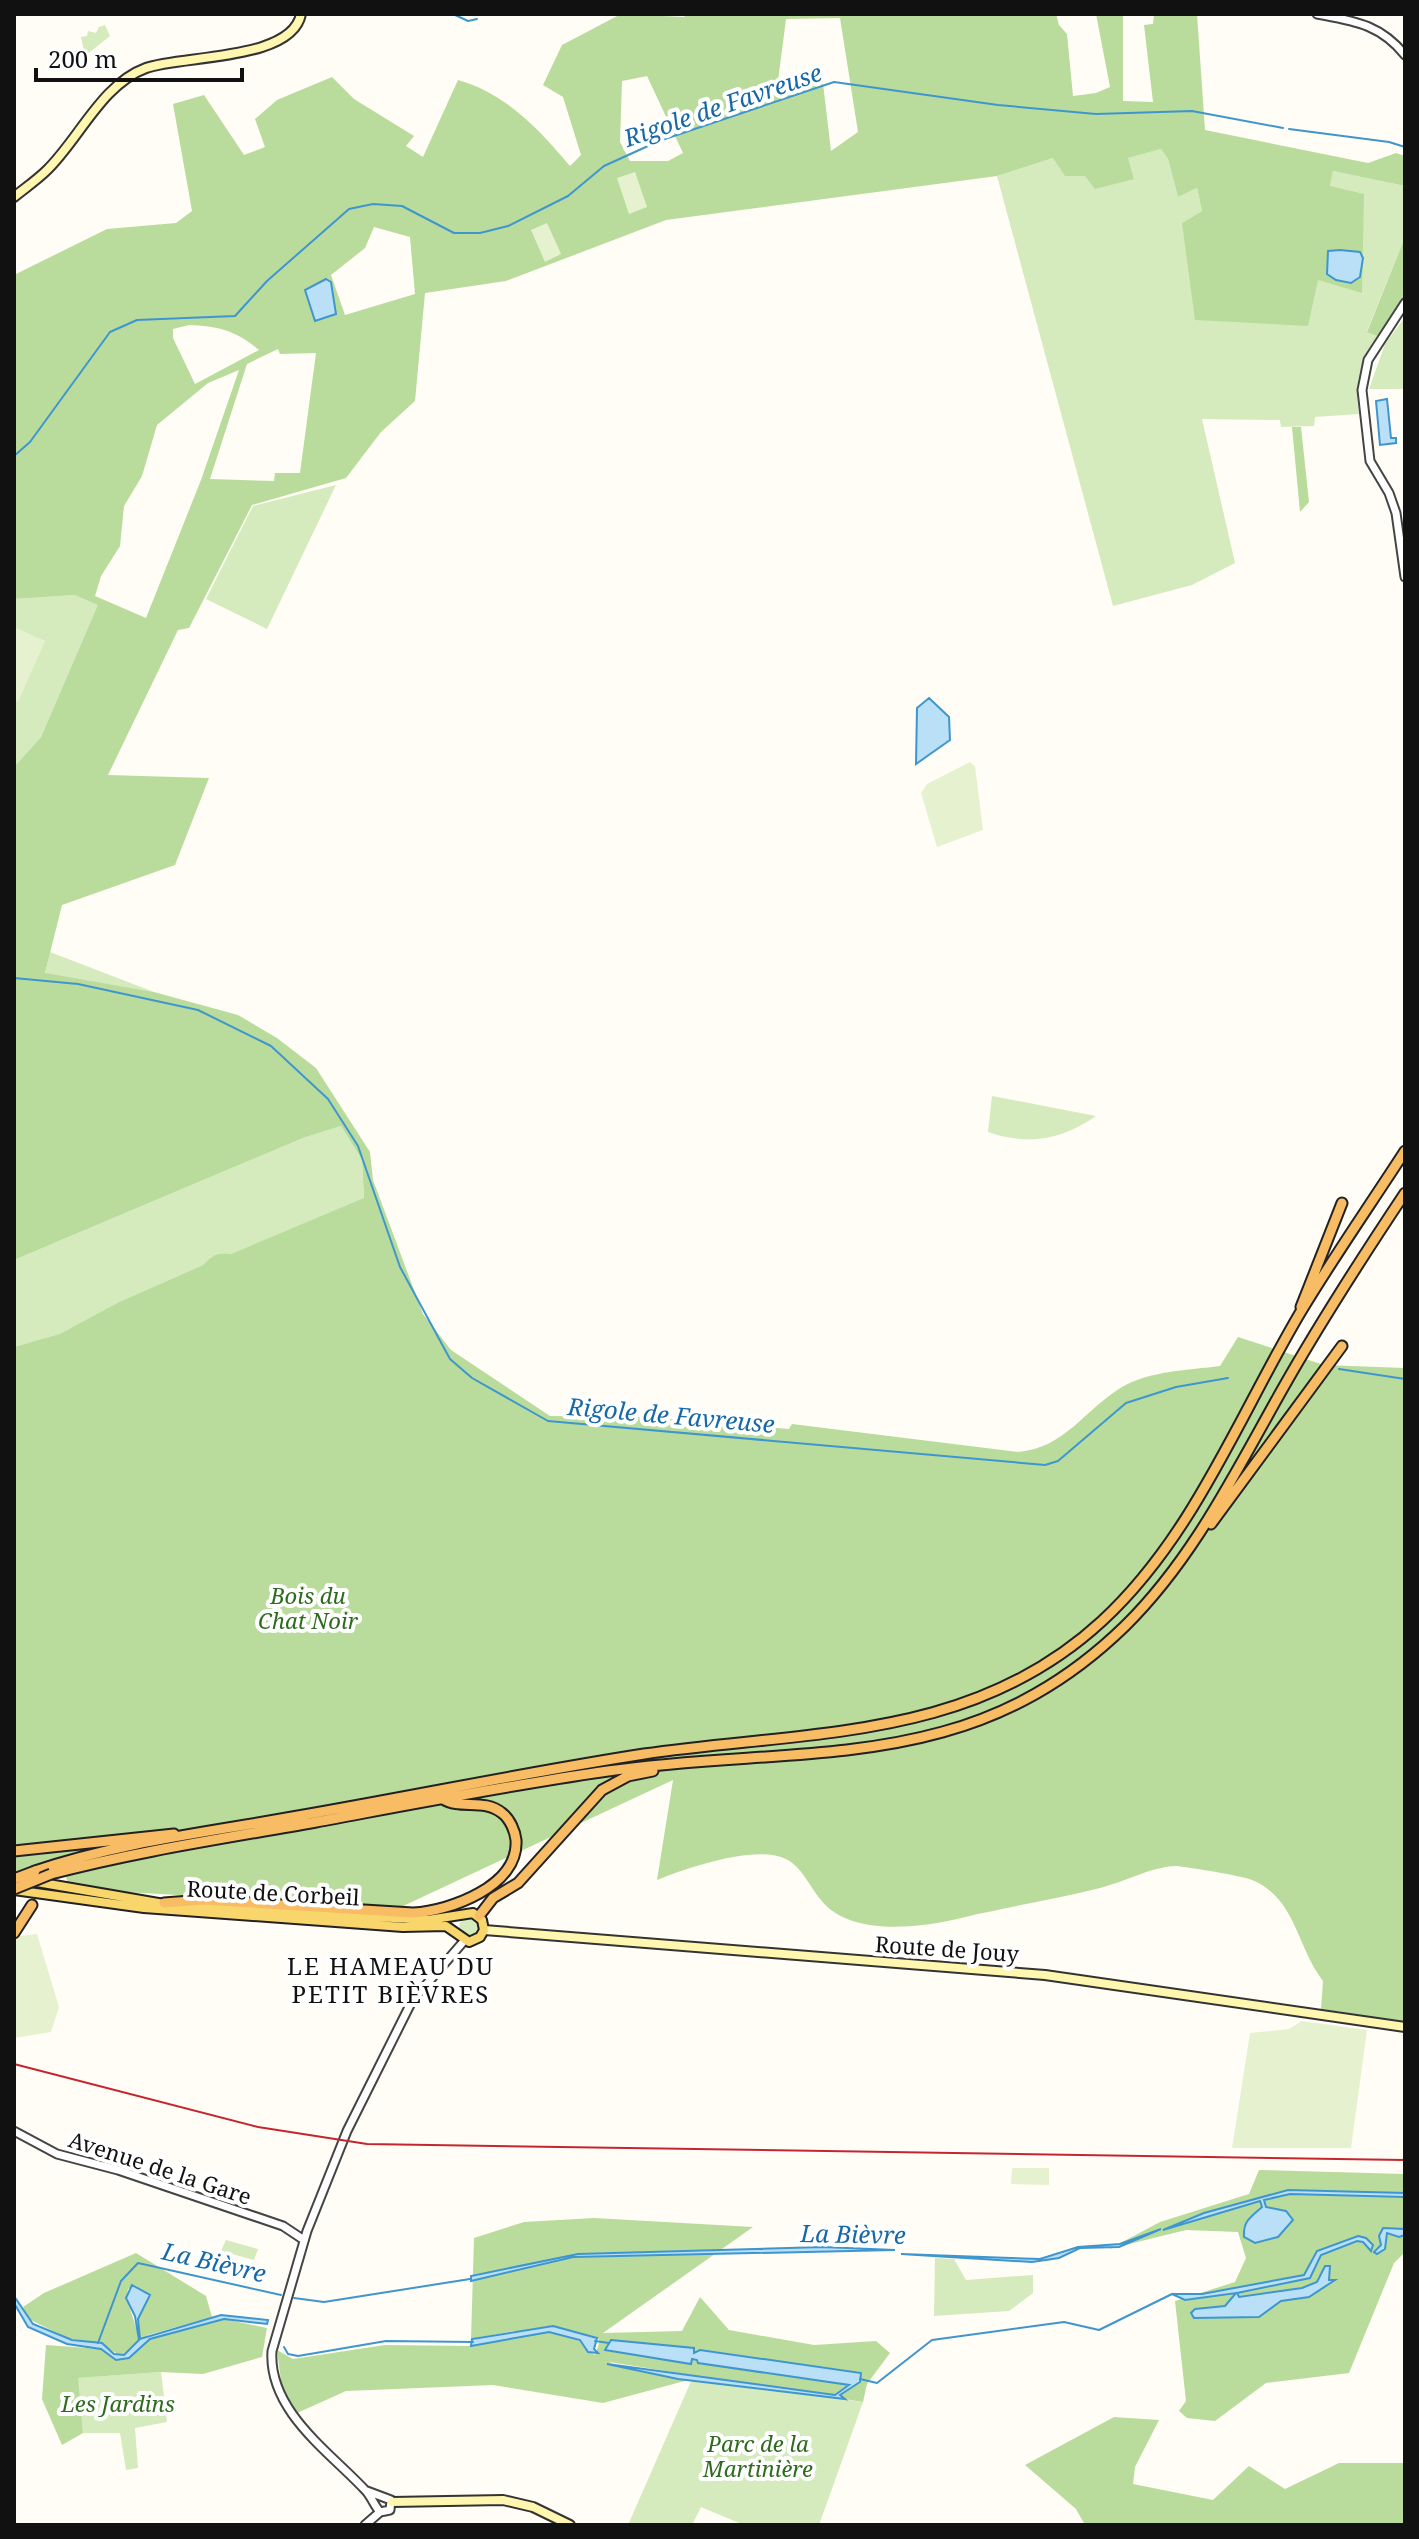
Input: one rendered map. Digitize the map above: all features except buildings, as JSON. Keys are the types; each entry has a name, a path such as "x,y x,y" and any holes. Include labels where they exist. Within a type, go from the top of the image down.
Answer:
{"highway":[{"path":"14,1878 90,1854 595,1762 873,1728 930,1716 995,1692 1080,1640 1150,1570 1197,1502 1300,1313 1405,1151"},
{"path":"14,1889 51,1874 129,1855 443,1799 660,1764 843,1753 910,1741 979,1720 1035,1693 1090,1657 1161,1587 1202,1531 1292,1373 1405,1193"},
{"path":"1300,1313 1304,1295 1342,1203"},
{"path":"1202,1531 1216,1520 1342,1346"},
{"path":"479,1916 493,1898 518,1883 602,1790 628,1776 653,1771 660,1764"},
{"path":"164,1903 203,1900 413,1913 447,1907 502,1876 513,1860 516,1844 513,1828 502,1813 483,1804 451,1804 443,1799"},
{"path":"14,1851 170,1833 185,1836"},
{"path":"14,1933 32,1905"}],"main road":[{"path":"14,197 46,170 112,93 137,72 252,49 286,37 296,29 301,14"},
{"name":"Route de Corbeil","path":"14,1878 164,1903 411,1920 458,1917 469,1912 479,1916"},
{"name":"Route de Corbeil","path":"14,1889 144,1908 403,1927 443,1925 454,1930"},
{"path":"32,1905 62,1898"},
{"path":"458,1917 454,1930 464,1941 477,1940 484,1930 479,1916"},
{"name":"Route de Jouy","path":"484,1930 1045,1975 1405,2027"},
{"path":"392,2502 503,2500 533,2507 570,2525"}],"street":[{"path":"1317,14 1374,26 1390,37 1405,55"},
{"path":"1405,303 1368,360 1363,380 1372,470 1389,493 1396,513 1405,577"},
{"path":"365,2525 380,2512 389,2511 392,2502 378,2500 365,2490 299,2422 283,2398 272,2371 275,2334 303,2235 347,2131 412,2001 464,1941"},
{"name":"Avenue de la Gare","path":"14,2131 57,2154 118,2170 303,2235"},
{"path":"378,2500 380,2512"}],"green space":[{"name":"Bois du Chat Noir","path":"621,14 684,17 687,14 1056,14 1059,25 1067,34 1073,96 1096,93 1110,87 1096,14 1123,14 1123,101 1153,102 1144,25 1153,24 1154,14 1197,14 1205,130 1368,163 1396,153 1405,156 1405,186 1333,171 1330,186 1364,194 1362,293 1318,280 1308,326 1195,320 1182,223 1202,211 1197,188 1178,197 1168,159 1161,149 1128,158 1134,179 1095,189 1085,176 1065,176 1053,158 997,176 666,220 506,281 425,293 415,401 381,432 346,478 252,505 189,628 178,630 108,775 209,778 175,865 62,905 45,973 154,992 238,1015 277,1038 316,1068 370,1152 373,1180 423,1314 451,1350 550,1416 645,1417 789,1429 792,1424 1018,1452 1034,1449 1062,1436 1109,1396 1133,1382 1170,1372 1220,1366 1238,1337 1324,1365 1405,1368 1405,2022 1321,2009 1323,1981 1287,1911 1267,1888 1252,1880 1226,1874 1180,1866 1166,1867 1074,1894 940,1923 895,1927 867,1924 841,1916 821,1900 797,1867 773,1855 722,1859 657,1880 673,1780 401,1907 69,1889 66,1876 14,1872 14,1347 60,1334 119,1302 203,1265 215,1255 231,1254 364,1198 362,1160 341,1126 303,1138 14,1260 14,767 41,737 98,605 75,595 14,599 14,275 107,229 176,223 192,211 173,104 204,95 244,155 265,147 255,119 277,100 332,77 354,99 414,136 406,146 423,157 458,80 506,103 533,126 570,166 581,155 563,97 543,85 562,45","holes":["840,18 858,132 831,151 822,75 799,82 778,81 786,19","647,76 683,153 668,161 630,161 620,142 622,81","374,227 410,237 415,294 345,315 331,275 365,248","189,325 218,328 243,338 259,350 195,384 173,338 173,329","278,349 280,354 316,353 300,473 275,473 274,481 210,479 247,364","239,370 201,480 146,618 95,596 101,576 120,546 124,506 142,476 157,425 208,383"]},
{"path":"105,25 110,36 85,56 81,37 87,36 88,31 96,33 99,27"},
{"path":"1161,149 1168,159 1178,197 1197,188 1202,211 1182,223 1307,326 1317,279 1362,292 1330,186 1333,171 1405,186 1405,237 1367,331 1377,336 1360,373 1357,392 1359,414 1315,417 1314,426 1281,427 1280,420 1202,419 1235,563 1192,585 1113,606 997,176 1053,158 1085,176 1134,179 1127,158"},
{"path":"635,172 647,207 629,214 617,178"},
{"path":"547,223 561,254 545,262 531,230"},
{"path":"1405,237 1405,299 1377,336 1367,332"},
{"path":"1405,317 1405,389 1369,389 1385,344"},
{"path":"1292,427 1301,427 1309,502 1300,512"},
{"path":"336,485 267,629 206,599 253,506"},
{"path":"75,595 99,604 41,737 14,767 14,599"},
{"path":"14,627 45,641 18,702 14,700"},
{"path":"970,762 975,766 983,830 937,847 921,793 927,784"},
{"path":"50,952 154,992 45,974"},
{"path":"992,1096 1096,1116 1057,1135 1017,1139 988,1132"},
{"path":"341,1126 362,1160 364,1199 231,1254 215,1255 203,1265 119,1302 60,1335 14,1347 14,1260 303,1138"},
{"path":"469,1917 476,1920 479,1927 476,1934 469,1937 462,1934 459,1927 462,1920"},
{"path":"37,1934 59,2007 51,2032 14,2038 14,1940"},
{"path":"1302,2021 1367,2030 1351,2148 1232,2148 1250,2033 1289,2029"},
{"path":"1012,2168 1049,2168 1049,2185 1011,2184"},
{"path":"1259,2170 1405,2174 1405,2252 1394,2263 1349,2373 1266,2383 1215,2421 1187,2418 1179,2411 1186,2401 1175,2301 1235,2282 1246,2258 1238,2232 1186,2230 1109,2249 1160,2222 1249,2194"},
{"path":"594,2218 753,2227 603,2333 682,2331 700,2297 729,2330 814,2345 876,2341 890,2353 867,2384 863,2402 609,2362 619,2367 692,2379 603,2403 493,2385 346,2391 297,2413 282,2388 277,2350 293,2359 385,2345 471,2346 549,2332 580,2341 585,2349 595,2355 600,2341 597,2338 547,2326 533,2331 514,2331 471,2339 474,2238 524,2222"},
{"path":"226,2240 258,2249 254,2260 221,2251"},
{"path":"136,2253 206,2296 212,2317 148,2335 121,2356 99,2343 67,2338 27,2318 23,2307 44,2293","holes":["134,2285 150,2295 138,2318 138,2337 128,2289"]},
{"path":"935,2258 954,2259 966,2280 1033,2275 1033,2293 1009,2311 934,2316"},
{"path":"224,2319 267,2328 262,2357 203,2374 161,2372 78,2378 83,2433 62,2445 42,2399 46,2345 101,2349 116,2360 126,2359 150,2339"},
{"name":"Les Jardins","path":"161,2372 167,2422 135,2428 138,2468 126,2470 120,2433 83,2433 77,2378"},
{"name":"Parc de la Martinière","path":"692,2379 863,2402 819,2525 744,2525 701,2507 692,2525 628,2525"},
{"path":"1114,2417 1159,2420 1135,2467 1133,2484 1213,2500 1249,2466 1285,2489 1339,2463 1405,2463 1405,2525 1085,2525 1076,2509 1025,2465"}],"water":[{"path":"1328,251 1360,252 1363,258 1360,277 1351,283 1336,280 1327,274"},
{"path":"326,279 331,282 336,314 315,321 305,290"},
{"path":"1387,399 1391,438 1396,438 1396,443 1380,445 1376,401"},
{"path":"929,698 949,717 950,740 916,764 917,708"},
{"path":"1288,2190 1405,2193 1405,2197 1290,2194 1264,2200 1266,2207 1286,2211 1293,2220 1278,2237 1255,2243 1244,2237 1244,2232 1248,2220 1262,2207 1260,2201 1163,2230 1204,2213"},
{"path":"1383,2228 1405,2229 1405,2235 1399,2237 1387,2233 1385,2249 1377,2254 1374,2252 1381,2245 1379,2236"},
{"path":"1161,2229 1119,2247 1080,2248 1059,2258 1032,2262 901,2254 1040,2259 1078,2247 1120,2244"},
{"path":"1358,2236 1366,2238 1373,2245 1371,2251 1363,2242 1357,2241 1321,2255 1310,2278 1237,2293 1239,2297 1302,2288 1317,2282 1325,2266 1330,2266 1329,2280 1335,2280 1309,2297 1281,2301 1259,2317 1194,2318 1191,2313 1195,2309 1225,2306 1236,2293 1185,2300 1172,2294 1202,2294 1304,2275 1317,2251"},
{"path":"823,2247 895,2250 573,2257 471,2281 471,2276 578,2254"},
{"path":"132,2285 150,2295 138,2319 140,2339 221,2315 268,2320 267,2324 224,2319 150,2339 129,2358 116,2360 101,2349 67,2344 28,2327 14,2303 14,2296 33,2324 72,2340 102,2343 114,2354 124,2355 139,2340 135,2316 126,2298"},
{"path":"553,2326 597,2338 594,2349 598,2353 588,2352 580,2340 549,2332 471,2346 472,2339"},
{"path":"611,2340 694,2348 694,2353 700,2350 861,2373 860,2382 840,2395 845,2399 678,2379 607,2364 835,2395 849,2385 698,2363 692,2359 691,2364 605,2350"}],"waterway":[{"path":"453,14 468,21 477,19"},
{"name":"Rigole de Favreuse","path":"14,456 30,442 110,332 137,320 235,316 267,281 349,209 373,204 402,206 454,233 480,233 508,226 568,196 604,166 659,141 834,82 998,105 1096,114 1192,111 1283,128"},
{"name":"Rigole de Favreuse","path":"1289,129 1389,142 1405,147"},
{"name":"Rigole de Favreuse","path":"14,978 78,984 198,1010 271,1046 328,1099 358,1146 400,1267 450,1359 472,1378 548,1421 1045,1465 1058,1461 1126,1403 1176,1387 1228,1378"},
{"name":"Rigole de Favreuse","path":"1339,1369 1405,1379"},
{"name":"La Bièvre","path":"98,2343 121,2281 138,2263 281,2295"},
{"name":"La Bièvre","path":"294,2298 324,2302 470,2279"},
{"path":"860,2379 877,2383 932,2340 1064,2322 1099,2330 1172,2294"},
{"path":"284,2347 288,2354 298,2356 386,2341 473,2342"},
{"path":"595,2341 609,2343"}],"railway":[{"path":"14,2064 258,2127 367,2144 1405,2160"}],"district":[{"name":"LE HAMEAU DU PETIT BIÈVRES","path":"391,1981"}]}
